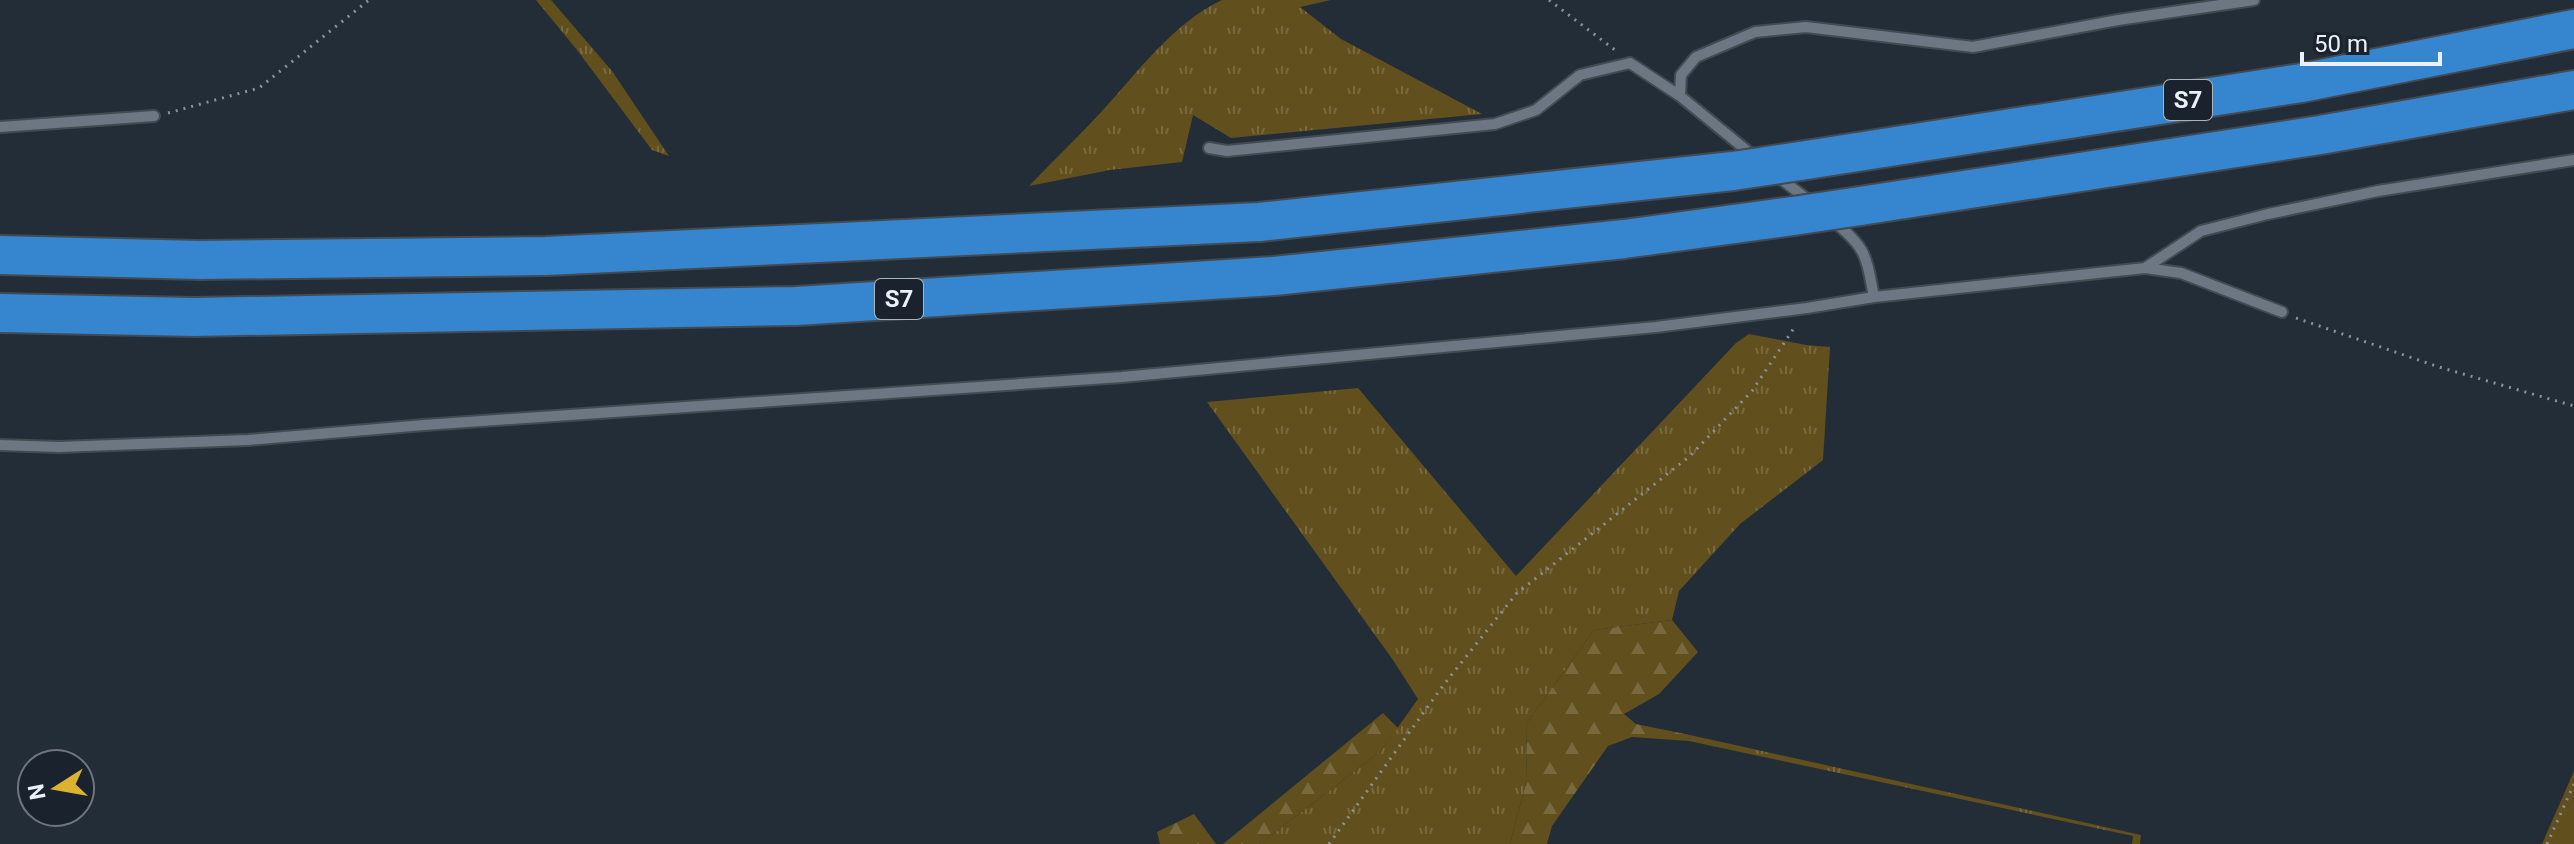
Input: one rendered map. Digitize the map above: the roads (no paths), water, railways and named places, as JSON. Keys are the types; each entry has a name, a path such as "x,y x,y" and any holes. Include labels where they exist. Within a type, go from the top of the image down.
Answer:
{"highway":[{"name":"S7","path":"0,255 200,260 546,256 1259,222 1733,171 2301,83 2574,29"},
{"name":"S7","path":"0,313 194,317 796,306 1274,276 1624,239 1793,216 2320,135 2574,90"}],"lane":[{"path":"1680,96 1681,75 1696,57 1755,32 1806,27 1973,47 2118,20 2254,0"},
{"path":"1209,148 1227,151 1495,124 1536,110 1580,75 1630,63 1680,96 1850,234 1866,254 1874,297"},
{"path":"0,127 154,116"},
{"path":"2145,268 2201,231 2254,217 2378,191 2574,160"},
{"path":"0,445 59,447 248,440 1122,377 1656,327 1874,297 2145,268 2181,273 2282,312"}]}
